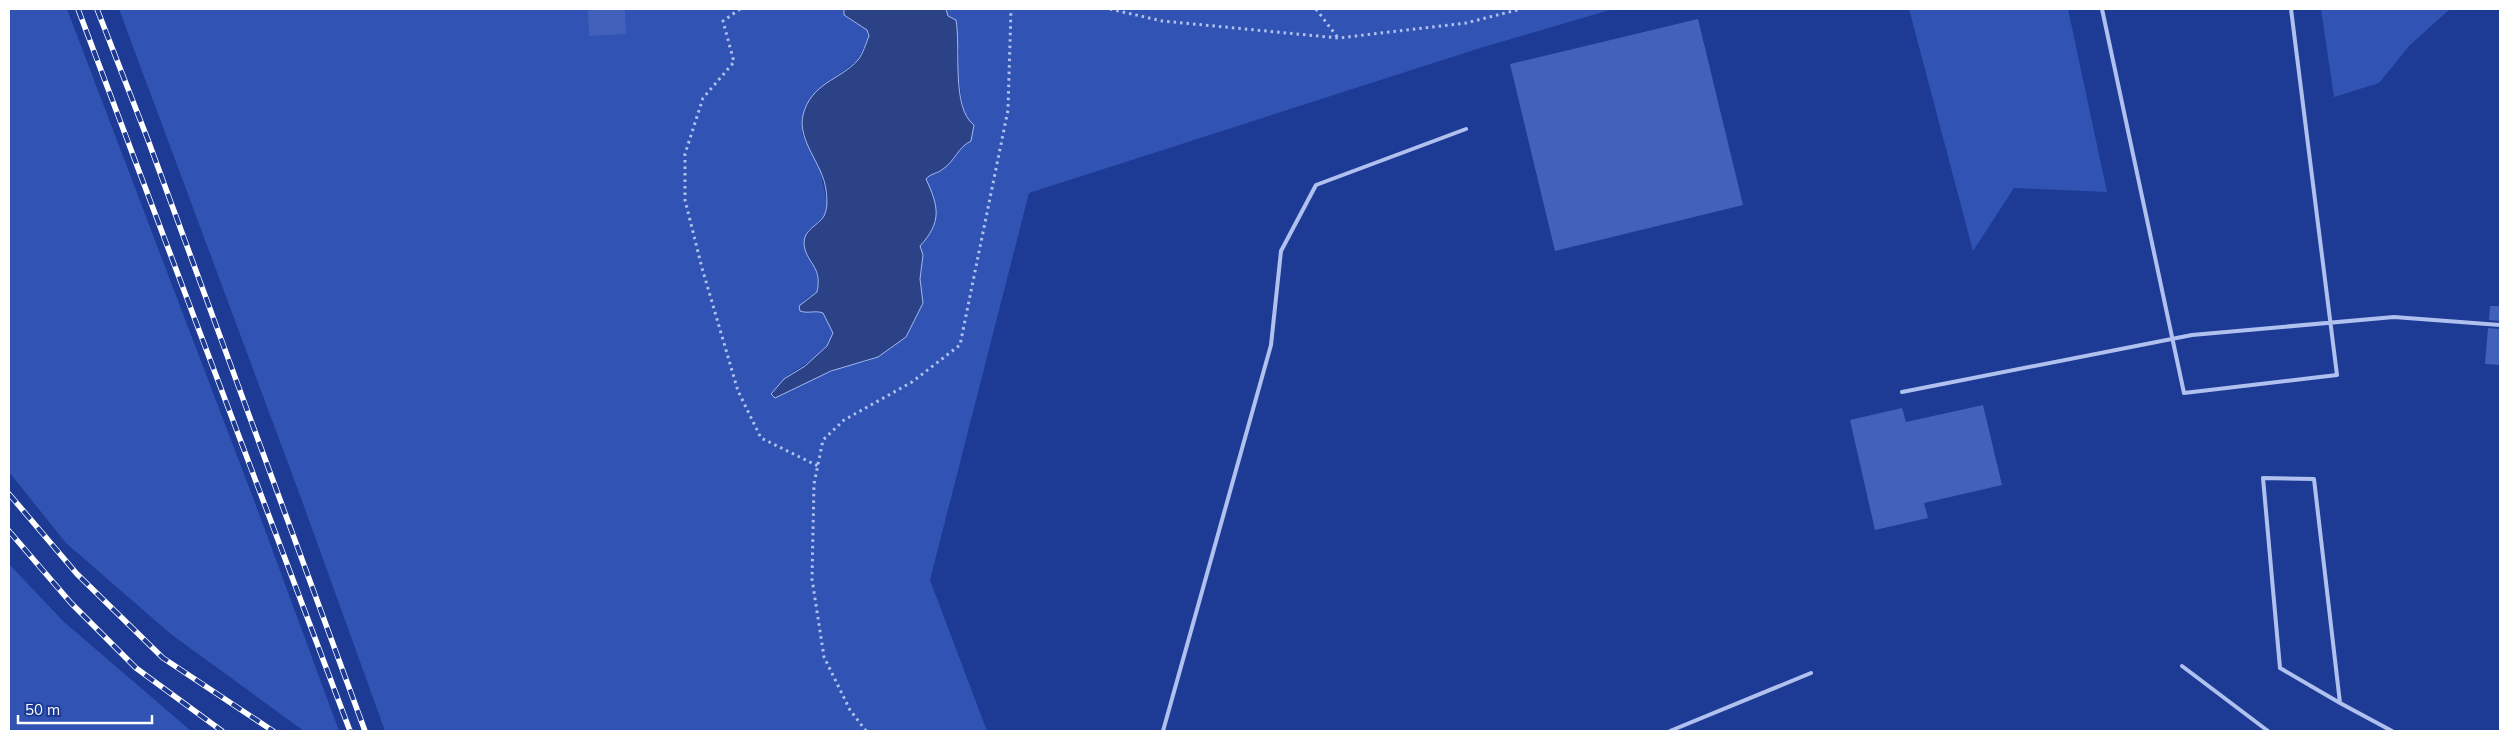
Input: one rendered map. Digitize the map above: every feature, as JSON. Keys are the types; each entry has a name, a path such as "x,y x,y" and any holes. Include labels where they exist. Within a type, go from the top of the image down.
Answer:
{"lane":[{"path":"2102,9 2184,393 2337,375 2291,9"},
{"path":"1163,731 1272,345 1281,251 1316,186 1466,129"},
{"path":"1902,392 2192,335 2394,317 2500,325"},
{"path":"2340,703 2314,479 2263,478 2280,668 2340,703 2392,731"},
{"path":"2182,666 2268,731"},
{"path":"1670,731 1812,674"}],"path":[{"path":"740,9 723,21 734,62 703,98 685,154 685,200 702,268 738,391 761,438 818,466"},
{"path":"866,731 850,710 824,657 812,578 814,484 824,440 844,420 912,382 960,345 1008,110 1011,9"},
{"path":"1110,9 1162,21 1339,38 1466,23 1521,9"},
{"path":"1316,9 1339,38"}],"shaded area":[{"path":"9,9 67,9 261,519 339,731 304,731 172,635 66,543 9,472"},
{"path":"119,9 844,9 844,16 867,30 869,36 858,60 819,89 806,105 802,118 802,134 820,169 827,204 824,216 806,233 808,255 818,274 819,281 817,292 806,299 800,311 823,313 833,333 823,350 791,373 778,386 803,383 848,365 866,362 906,337 923,303 920,279 923,255 920,246 933,227 926,179 947,166 963,147 971,141 962,102 958,73 959,51 946,9 1613,9 1477,49 1029,193 930,580 987,731 385,731 301,498"},
{"path":"844,9 946,9 948,16 956,20 958,77 962,105 967,117 974,125 971,141 963,147 947,166 926,179 936,206 935,222 920,246 923,255 920,279 923,303 906,337 878,357 831,371 775,398 771,394 784,379 805,366 827,346 833,333 823,313 800,311 799,306 817,292 818,276 807,255 804,243 806,234 824,216 827,203 824,180 807,143 802,125 803,115 812,96 858,60 869,36 867,30 844,15"},
{"path":"1909,9 2068,9 2107,192 2014,188 1973,251"},
{"path":"2321,9 2450,9 2410,45 2379,83 2334,97"},
{"path":"9,564 63,621 191,731 9,731"}],"building":[{"path":"588,9 625,9 626,34 589,36"},
{"path":"1698,19 1743,205 1555,251 1510,64"},
{"path":"2490,306 2500,306 2500,321 2489,320"},
{"path":"2488,328 2500,329 2500,365 2485,364"},
{"path":"1983,405 2002,485 1924,503 1928,518 1875,530 1850,420 1902,408 1906,422"}],"railway":[{"path":"78,9 350,731"},
{"path":"97,9 148,140 365,731"},
{"path":"9,494 77,574 163,658 273,731"},
{"path":"9,531 71,603 136,668 222,731"}]}
